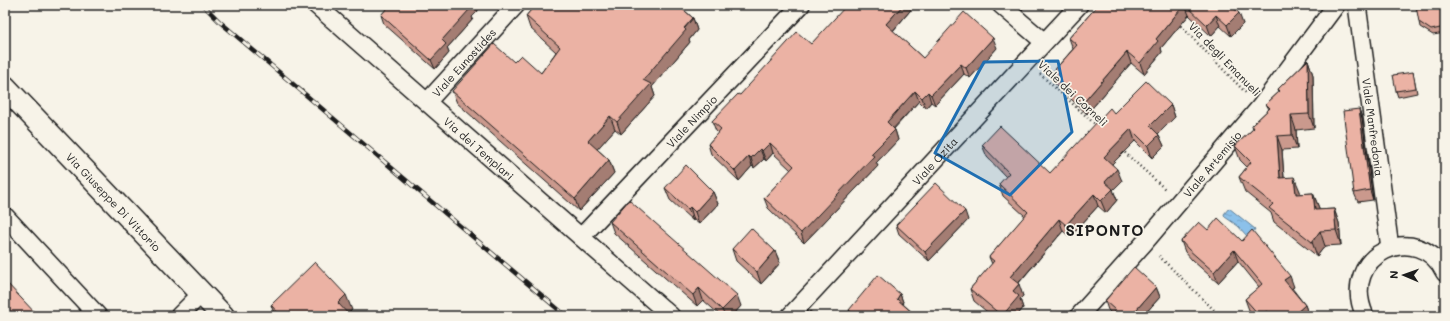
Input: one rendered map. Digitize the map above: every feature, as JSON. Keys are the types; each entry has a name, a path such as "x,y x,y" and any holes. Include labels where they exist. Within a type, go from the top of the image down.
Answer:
{"main road":[{"name":"Via Giuseppe Di Vittorio","path":"5,87 223,316"}],"street":[{"name":"Via dei Templari","path":"316,5 671,316"},
{"name":"Viale Eunostides","path":"427,102 516,5"},
{"name":"Viale Nimpio","path":"581,237 801,5"},
{"path":"1001,5 1044,42"},
{"name":"Viale Ozita","path":"790,316 1079,5"},
{"name":"Viale Artemisio","path":"1079,316 1145,242 1260,107 1336,5"},
{"name":"Viale Manfredonia","path":"1357,5 1390,248"},
{"path":"5,216 98,316"},
{"path":"1365,316 1360,304 1358,290 1361,277 1367,264 1377,254 1390,248 1403,246 1417,248 1443,264"},
{"path":"179,316 201,294"}],"path":[{"name":"Via degli Emanueli","path":"1177,22 1260,107"},
{"name":"Viale dei Corneli","path":"1026,61 1100,129"},
{"path":"1117,145 1179,202"},
{"path":"1145,242 1220,316"}],"highlighted area":[{"path":"1058,61 1072,132 1010,195 935,153 984,62"}],"water":[{"path":"1229,208 1255,229 1251,236 1247,236 1238,226 1225,217 1224,214"}],"building":[{"path":"390,5 471,5 468,8 469,10 442,40 446,44 431,60 381,15"},
{"path":"535,5 678,5 693,18 684,28 686,30 643,80 651,84 617,122 610,116 588,141 609,160 575,199 452,91 494,44 514,62 521,55 541,73 560,47 526,16"},
{"path":"852,5 903,5 886,24 923,58 964,12 993,38 966,68 961,64 931,95 928,92 922,98 915,91 887,122 895,130 871,154 874,156 801,233 764,198 794,166 770,143 762,151 760,149 751,158 749,156 735,171 708,144 721,129 712,121 738,94 740,95 797,32 811,44 846,6 849,8"},
{"path":"1098,5 1184,5 1156,39 1158,41 1140,63 1127,52 1083,103 1051,74 1077,45 1069,38"},
{"path":"1186,5 1230,5 1239,13 1227,25 1216,15 1207,25"},
{"path":"1417,5 1445,5 1445,27 1431,30 1419,22"},
{"path":"1308,60 1309,114 1291,115 1292,135 1277,136 1280,178 1294,177 1296,194 1313,193 1315,210 1334,209 1336,230 1320,231 1312,242 1269,208 1273,204 1239,177 1251,162 1235,146 1254,128 1252,125 1270,108 1266,104 1280,91 1278,89"},
{"path":"1413,72 1416,88 1396,91 1393,75"},
{"path":"1146,81 1171,105 1150,126 1159,135 1148,146 1131,129 1104,157 1117,169 1105,182 1113,189 1101,201 1094,194 1066,225 1059,219 1010,277 1019,284 1013,291 1019,296 1002,316 970,289 994,261 989,257 1028,212 999,184 1009,173 982,145 1000,126 1050,173 1110,108 1114,113"},
{"path":"1359,109 1370,190 1354,193 1343,111"},
{"path":"686,165 713,192 695,212 690,207 688,209 665,188"},
{"path":"936,183 965,211 925,252 896,225"},
{"path":"629,200 737,295 722,310 699,288 693,295 610,222"},
{"path":"1218,218 1242,241 1252,230 1290,276 1284,280 1305,305 1296,313 1299,316 1271,316 1267,311 1260,316 1245,299 1262,284 1234,250 1214,272 1181,241 1199,222 1208,230"},
{"path":"751,228 775,251 757,272 732,249"},
{"path":"315,262 346,295 338,303 350,316 281,316 271,305"},
{"path":"1134,267 1156,287 1131,316 1110,316 1115,310 1105,301"},
{"path":"878,275 900,294 897,299 916,316 855,316 849,310"},
{"path":"5,281 38,316 5,316"},
{"path":"1445,310 1445,316 1435,316 1438,313"},
{"path":"810,311 816,316 805,316"}],"railway":[{"path":"203,5 220,22 566,316"}],"district":[{"name":"SIPONTO","path":"1105,230"}]}
